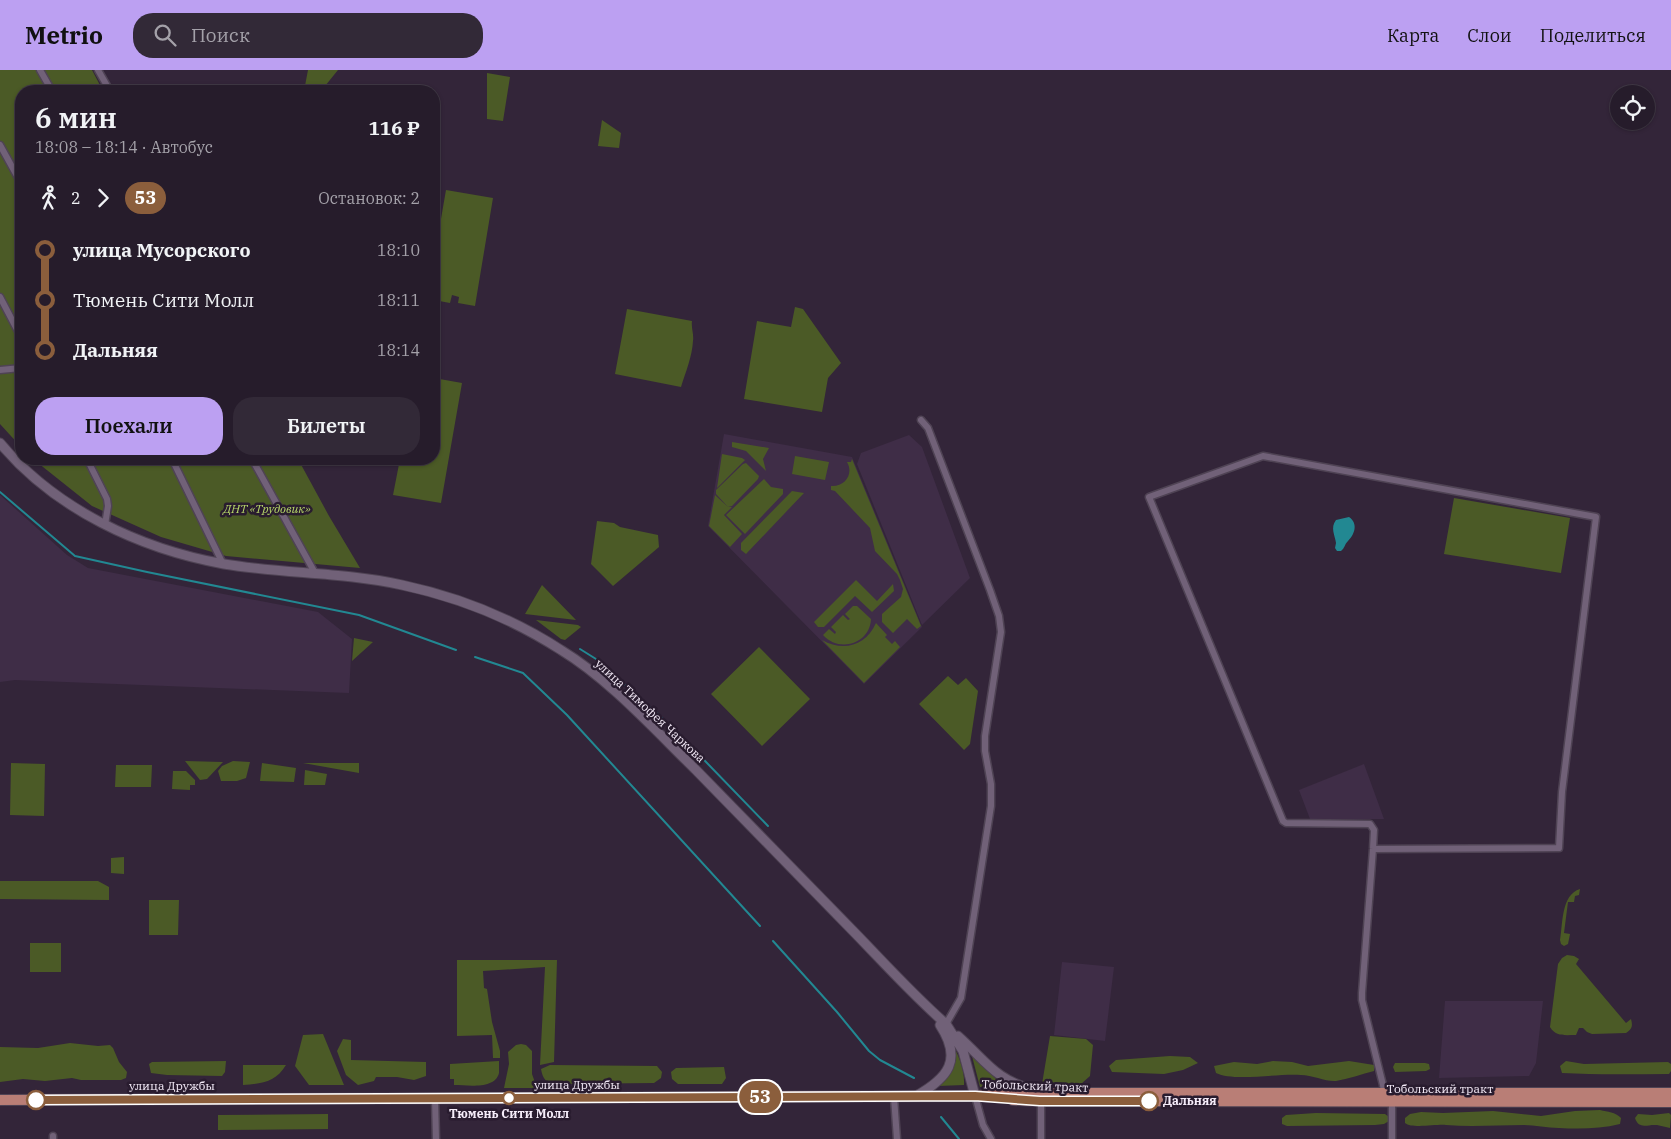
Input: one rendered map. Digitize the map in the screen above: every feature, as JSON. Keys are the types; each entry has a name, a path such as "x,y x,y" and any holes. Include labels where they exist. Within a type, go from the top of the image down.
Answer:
{"main road":[{"name":"улица Тимофея Чаркова","path":"0,443 15,458"},
{"name":"улица Тимофея Чаркова","path":"22,465 51,491 75,508 105,525 179,553 223,564 398,584 460,600 520,627 564,651 590,670 661,735 930,1010 946,1024 963,1051 975,1096"},
{"path":"916,1096 940,1080 950,1065 950,1050 946,1036 930,1010"},
{"path":"946,1024 997,1075 1041,1097"},
{"name":"Тобольский тракт","path":"975,1096 1196,1097 1384,1093 1671,1093"},
{"name":"улица Дружбы","path":"0,1100 975,1096"},
{"name":"Тобольский тракт","path":"1196,1097 1392,1102 1671,1102"}],"street":[{"path":"40,70 49,85"},
{"path":"98,70 107,85"},
{"path":"0,145 15,172"},
{"path":"0,296 15,325"},
{"path":"0,370 15,369"},
{"path":"921,420 928,428 983,572 999,616 1001,632 985,736 985,751 992,784 991,806 961,998 946,1024"},
{"path":"1373,849 1559,848 1562,792 1596,517 1263,456 1149,497 1283,821 1286,823 1370,824 1374,830 1362,1000 1384,1093"},
{"path":"90,465 108,506 105,525"},
{"path":"175,465 223,564"},
{"path":"255,465 314,573"},
{"path":"975,1096 980,1117 991,1139"},
{"path":"894,1097 898,1139"},
{"path":"1041,1097 1041,1139"},
{"path":"435,1098 436,1139"},
{"path":"1392,1102 1392,1139"}],"shaded area":[{"path":"724,434 852,457 922,627 864,684 708,526"},
{"path":"909,435 922,447 970,578 922,625 857,464 861,453"},
{"path":"0,495 67,555 88,568 318,612 352,639 349,693 15,680 0,682"},
{"path":"1364,764 1384,819 1310,819 1299,790"},
{"path":"1062,962 1114,967 1105,1041 1054,1035"},
{"path":"1445,1001 1543,1001 1536,1063 1529,1076 1439,1078"}],"green space":[{"path":"0,70 92,70 100,85 15,85 15,440 0,424"},
{"path":"308,70 338,70 326,85 305,85"},
{"path":"487,73 510,77 503,121 487,119"},
{"path":"602,120 621,133 619,148 598,146"},
{"path":"446,190 493,198 475,306 458,303 459,297 452,295 450,303 440,301 440,224"},
{"path":"795,307 803,309 841,363 828,378 822,412 744,399 757,321 791,327"},
{"path":"627,309 692,321 692,347 689,364 681,387 615,374"},
{"path":"440,379 462,383 441,503 393,495 399,465 440,465"},
{"path":"732,442 769,448 763,459 766,471 746,451 732,447"},
{"path":"722,454 745,460 717,488"},
{"path":"795,456 829,462 825,480 792,474"},
{"path":"852,459 921,626 917,629 907,619 893,633 882,622 882,614 901,597 903,589 900,580 897,574 875,551 870,528 835,491 831,490 831,486 836,486 847,479 849,467 847,462 851,462"},
{"path":"746,463 759,476 732,506 728,506 732,507 724,515 742,534 730,547 709,526 715,495 728,507 716,494 716,490"},
{"name":"ДНТ «Трудовик»","path":"41,465 301,465 360,568 226,556 161,537 92,506"},
{"path":"764,479 771,487 783,489 783,494 745,534 726,515"},
{"path":"792,491 804,493 746,554 741,550 741,543"},
{"path":"1454,498 1570,518 1561,573 1444,554"},
{"path":"597,521 614,523 620,527 658,535 659,547 613,586 591,564"},
{"path":"856,580 877,601 893,584 894,591 872,612 855,596 824,627 818,627 814,622"},
{"path":"542,585 576,620 525,614"},
{"path":"853,606 857,606 871,619 865,635 853,643 837,644 830,641 823,635 829,629 835,634 836,632 831,627 843,615 848,620 850,619 845,614"},
{"path":"536,620 578,625 581,627 565,640"},
{"path":"876,623 892,644 895,641 900,647 864,683 822,640 838,646 853,645 866,637"},
{"path":"354,638 373,642 352,661"},
{"path":"759,647 810,699 762,746 711,694"},
{"path":"948,676 958,685 966,678 978,691 970,744 964,750 919,704"},
{"path":"185,761 223,762 207,779 200,780"},
{"path":"233,761 250,762 246,778 237,781 221,781 218,771 222,766"},
{"path":"11,763 45,764 44,816 10,815"},
{"path":"262,763 296,768 294,782 260,781"},
{"path":"303,763 359,763 359,773"},
{"path":"116,765 152,765 151,787 115,787"},
{"path":"305,770 327,774 325,785 304,785"},
{"path":"173,771 186,771 195,780 195,785 190,785 190,790 172,789"},
{"path":"124,857 124,874 111,873 111,858"},
{"path":"0,881 98,881 109,887 109,900 0,899"},
{"path":"1580,889 1579,895 1575,896 1574,902 1568,902 1564,933 1570,934 1568,944 1564,946 1560,940 1564,910 1569,897"},
{"path":"149,900 179,900 178,935 149,935"},
{"path":"30,943 61,943 61,972 30,972"},
{"path":"1567,955 1579,959 1576,964 1626,1023 1631,1019 1632,1024 1628,1032 1592,1034 1583,1028 1579,1028 1576,1035 1565,1035 1558,1034 1552,1030 1550,1027 1558,964"},
{"path":"457,960 557,960 554,1062 540,1065 545,967 483,971 484,988 487,989 492,1022 500,1051 500,1058 493,1058 492,1035 457,1036"},
{"path":"323,1034 344,1085 309,1085 295,1066 303,1035"},
{"path":"1050,1036 1086,1039 1093,1045 1090,1076 1081,1084 1042,1084"},
{"path":"343,1039 351,1040 351,1060 426,1062 426,1076 414,1080 397,1077 376,1077 374,1081 358,1085 346,1075 337,1051"},
{"path":"951,1041 960,1062 964,1085 938,1086 950,1071"},
{"path":"70,1043 98,1046 110,1045 127,1072 126,1078 121,1080 81,1080 72,1078 45,1081 23,1079 0,1082 0,1047 38,1048"},
{"path":"516,1045 526,1045 532,1051 532,1074 537,1088 504,1088 509,1064 508,1052"},
{"path":"972,1056 998,1081 1014,1088 980,1087"},
{"path":"1170,1056 1190,1057 1198,1063 1183,1070 1164,1074 1112,1072 1109,1066 1116,1060"},
{"path":"226,1061 225,1072 222,1076 151,1073 149,1064 152,1062"},
{"path":"499,1061 499,1073 492,1082 473,1086 454,1085 454,1079 450,1079 450,1064"},
{"path":"1273,1061 1292,1062 1308,1066 1349,1061 1374,1065 1374,1071 1332,1081 1301,1075 1224,1076 1216,1073 1214,1066 1234,1062 1257,1064"},
{"path":"1566,1061 1584,1064 1668,1062 1671,1064 1671,1071 1669,1074 1562,1073 1560,1066"},
{"path":"1395,1063 1425,1063 1429,1064 1430,1069 1426,1071 1395,1072 1393,1067"},
{"path":"243,1065 286,1065 273,1079 256,1084 243,1085"},
{"path":"550,1065 657,1066 662,1072 661,1078 654,1083 556,1084 546,1080 542,1073 541,1069"},
{"path":"724,1067 726,1078 722,1084 678,1084 672,1079 671,1072 676,1068"},
{"path":"1600,1110 1619,1116 1621,1118 1620,1124 1597,1128 1555,1128 1524,1125 1418,1126 1405,1123 1405,1118 1410,1114 1421,1112 1493,1111 1541,1116 1575,1111"},
{"path":"1316,1113 1385,1114 1389,1117 1389,1121 1384,1124 1375,1125 1287,1126 1282,1124 1282,1118 1286,1115"},
{"path":"1669,1113 1671,1115 1670,1128 1657,1125 1644,1126 1639,1124 1635,1118 1638,1114"},
{"path":"328,1114 328,1129 218,1130 218,1115"}],"water":[{"path":"1349,517 1355,526 1354,533 1342,550 1337,551 1335,548 1334,523 1336,520"}],"waterway":[{"path":"0,492 75,556 359,615 456,650"},
{"path":"580,649 596,659 663,719"},
{"path":"475,657 523,673 567,715 760,926"},
{"path":"677,732 768,826"},
{"path":"773,941 837,1012 869,1051 880,1060 914,1078"},
{"path":"941,1117 959,1139"}],"bus line":[{"name":"53","path":"36,1100 975,1096 1040,1101 1149,1101"}],"place":[{"name":"Тюмень Сити Молл","path":"509,1098"},
{"name":"Дальняя","path":"1149,1101"}]}
